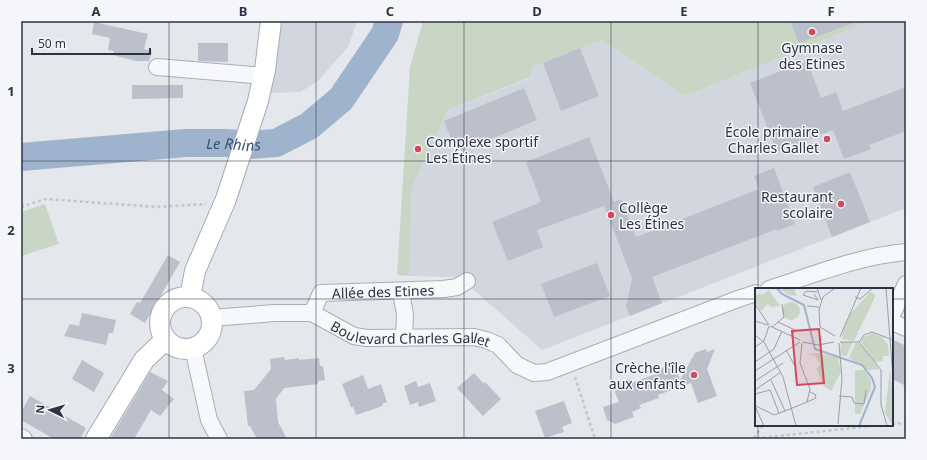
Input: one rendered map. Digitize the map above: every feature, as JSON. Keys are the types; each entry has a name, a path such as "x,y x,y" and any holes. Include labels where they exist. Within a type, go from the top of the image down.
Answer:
{"main road":[{"path":"190,297 195,271 224,203 258,102 264,76 271,21"},
{"path":"182,297 190,297 204,304 209,310 211,318 212,326 205,340 200,345 185,349 171,344 166,339 160,324 164,310 169,304 182,297"},
{"path":"96,439 144,360 166,339"}],"street":[{"path":"158,67 264,76"},
{"path":"772,288 842,266 889,254 906,252"},
{"name":"Allée des Etines","path":"312,313 321,292 444,289 457,287 467,281"},
{"path":"893,314 906,284"},
{"path":"401,291 405,315 404,338"},
{"name":"Boulevard Charles Gallet","path":"211,318 275,313 312,313 354,336 367,338 474,337 498,345 516,364 534,373 547,372 755,293"},
{"path":"893,322 906,328"},
{"path":"193,348 209,420 219,439"}],"path":[{"path":"21,208 45,199 157,207 224,203"},
{"path":"570,363 595,439"},
{"path":"893,424 906,423"},
{"path":"752,439 762,426"},
{"path":"752,439 869,426"}],"shaded area":[{"path":"281,21 357,21 348,47 317,82 300,92 271,93"},
{"name":"Collège Les Étines","path":"870,21 906,21 906,208 542,350 459,277 409,276 412,188 448,110 531,78 532,67 602,40 685,96"}],"green space":[{"name":"Complexe sportif Les Étines","path":"423,21 870,21 685,96 602,40 532,67 531,77 448,110 412,188 409,276 397,275 410,67"},
{"path":"45,204 59,244 21,256 21,212"}],"building":[{"name":"Gymnase des Etines","path":"790,21 856,21 856,22 799,43"},
{"path":"94,22 148,34 144,49 152,51 149,61 136,61 113,55 114,51 108,50 110,38 92,34"},
{"path":"198,43 228,43 228,62 198,61"},
{"path":"580,48 599,96 561,111 543,63"},
{"path":"807,61 821,98 836,92 843,111 906,87 906,131 869,145 871,149 844,159 833,130 777,152 750,83"},
{"path":"132,85 183,85 183,98 132,99"},
{"path":"524,88 537,120 457,153 444,121"},
{"path":"589,137 614,202 621,199 636,237 759,189 754,176 774,168 795,224 777,231 777,229 652,277 662,303 630,316 626,307 632,278 604,206 537,230 543,247 508,261 492,222 541,202 526,162"},
{"name":"Restaurant scolaire","path":"850,172 870,222 832,237 813,187"},
{"path":"168,255 180,262 145,323 130,314 137,302 140,303"},
{"path":"597,263 610,296 554,317 541,284"},
{"path":"82,313 116,320 113,333 109,333 106,345 64,336 70,324 79,326"},
{"path":"893,340 906,346 906,386 893,380"},
{"path":"706,349 707,352 715,349 707,369 717,396 698,403 691,383 658,395 659,398 639,405 641,408 632,412 634,417 615,424 607,420 603,407 619,402 612,385 630,379 631,383 656,374 655,371 674,363 680,380 695,353"},
{"path":"284,357 285,360 319,358 320,366 323,366 325,380 318,381 318,384 284,388 276,399 278,422 287,439 257,439 250,426 248,426 244,391 254,390 271,369 270,359"},
{"path":"82,360 104,373 94,392 72,379"},
{"path":"150,372 168,381 162,390 174,399 160,416 151,410 134,439 110,439"},
{"path":"474,373 501,399 483,416 457,388"},
{"path":"363,375 368,389 381,384 387,402 382,404 383,406 356,415 353,407 351,407 342,384"},
{"path":"416,381 418,387 430,383 436,401 419,407 418,402 410,405 404,386"},
{"path":"30,396 86,428 80,439 54,439 21,420 21,412"},
{"path":"564,401 572,423 562,427 564,432 545,438 535,411"}],"waterway":[{"name":"Le Rhins","path":"21,157 186,143 226,143 249,145 276,143 309,126 341,99 385,34 389,21"}],"place":[{"name":"Gymnase des Etines","path":"812,32"},
{"name":"École primaire Charles Gallet","path":"827,139"},
{"name":"Complexe sportif Les Étines","path":"418,149"},
{"name":"Restaurant scolaire","path":"841,204"},
{"name":"Collège Les Étines","path":"611,215"},
{"name":"Crèche l'île aux enfants","path":"694,375"}]}
